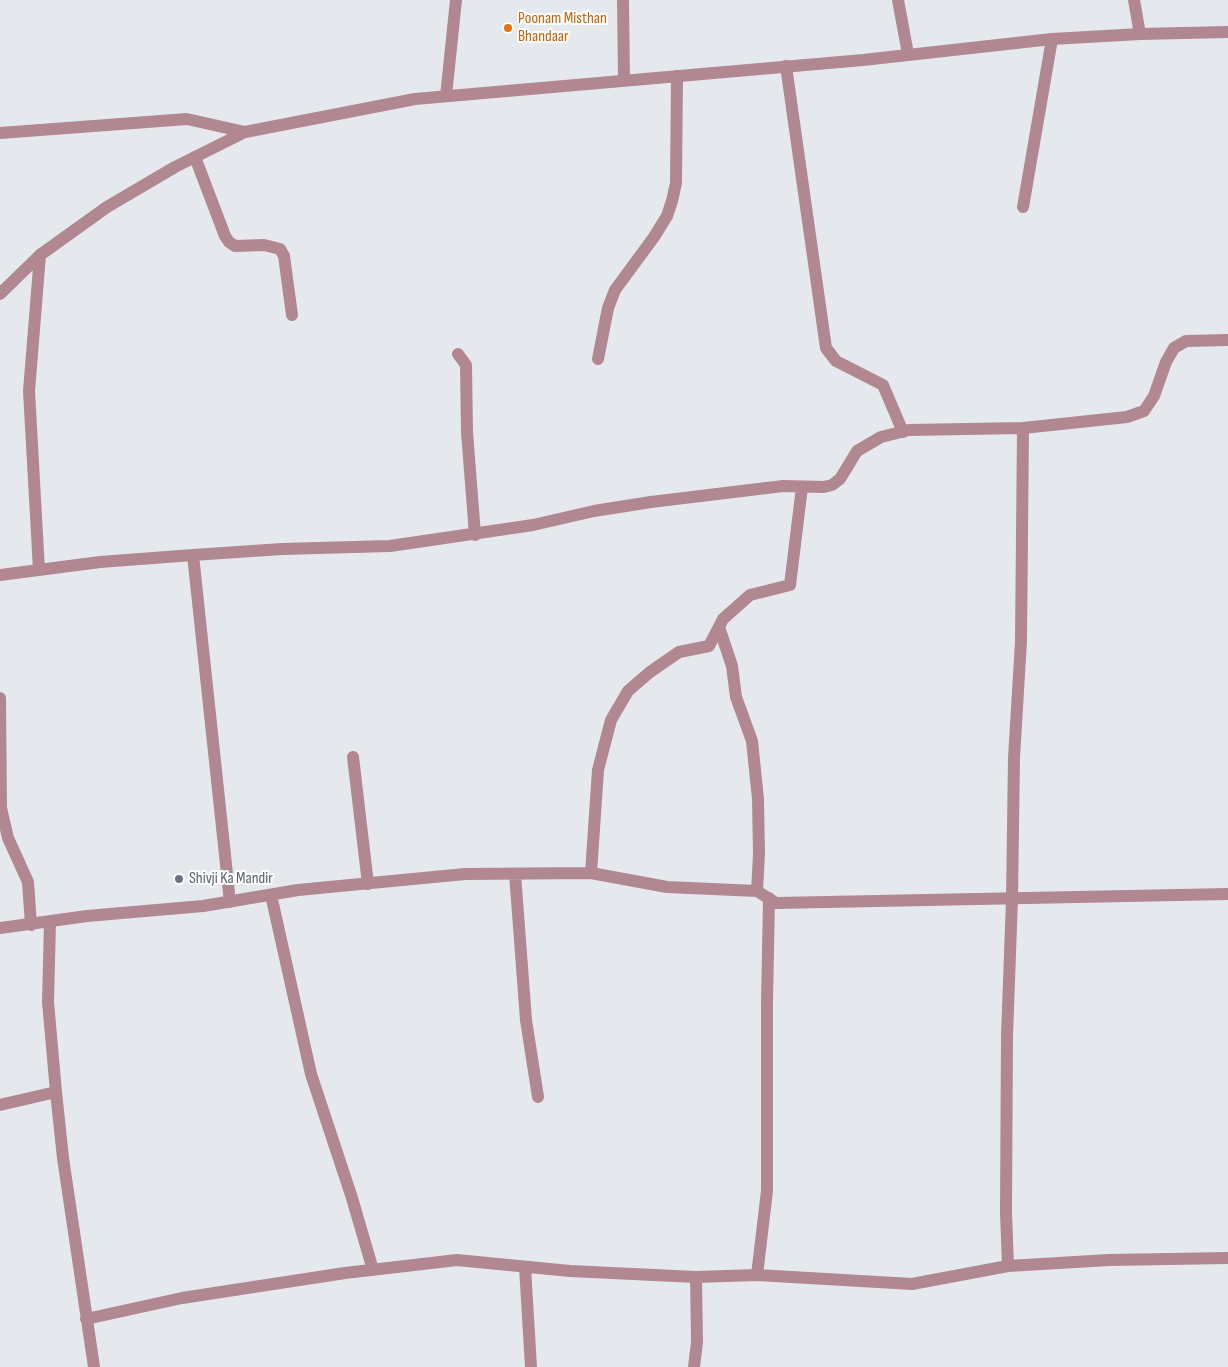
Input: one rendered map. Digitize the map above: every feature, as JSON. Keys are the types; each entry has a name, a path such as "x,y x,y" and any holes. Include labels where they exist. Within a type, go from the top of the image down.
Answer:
{"street":[{"path":"446,96 456,0"},
{"path":"623,0 624,80"},
{"path":"898,0 908,54"},
{"path":"1134,0 1140,34"},
{"path":"0,294 40,255 107,207 175,167 245,132 415,99 863,60 1052,39 1228,32"},
{"path":"1024,207 1052,39"},
{"path":"786,66 826,348 836,361 883,385 904,432"},
{"path":"598,359 608,308 615,290 654,237 667,216 672,201 676,183 677,76"},
{"path":"0,133 187,119 245,132"},
{"path":"195,157 229,242 235,246 264,245 280,249 284,256 292,315"},
{"path":"39,570 29,391 40,255"},
{"path":"0,575 100,562 193,555 282,549 390,546 475,535 533,525 594,511 651,502 783,486 824,487 832,485 840,479 857,451 882,437 904,432 1023,428 1127,417 1144,410 1154,396 1166,362 1174,348 1186,341 1228,340"},
{"path":"458,354 466,365 467,432 475,535"},
{"path":"1008,1266 1006,1212 1007,1036 1012,899 1014,758 1021,641 1023,428"},
{"path":"591,873 598,770 611,720 628,691 650,672 680,652 709,646 723,619 750,595 790,585 802,487"},
{"path":"193,555 212,749 230,902"},
{"path":"719,627 732,666 736,697 752,740 758,799 759,854 757,891"},
{"path":"0,698 1,808 8,838 28,882 31,925"},
{"path":"353,757 368,884"},
{"path":"0,928 87,916 203,906 298,890 465,874 591,873 667,887 757,891 776,903 1228,894"},
{"path":"515,874 526,1020 538,1097"},
{"path":"271,895 311,1074 374,1270"},
{"path":"757,1274 767,1191 769,898"},
{"path":"50,922 48,1002 56,1092 63,1158 94,1367"},
{"path":"0,1105 56,1092"},
{"path":"86,1319 182,1298 374,1270 458,1260 525,1267 696,1277 757,1274 912,1284 1008,1266 1109,1260 1228,1258"},
{"path":"525,1267 531,1367"},
{"path":"694,1367 696,1277"}],"place":[{"name":"Poonam Misthan Bhandaar","path":"508,28"},
{"name":"Shivji Ka Mandir","path":"179,879"}]}
